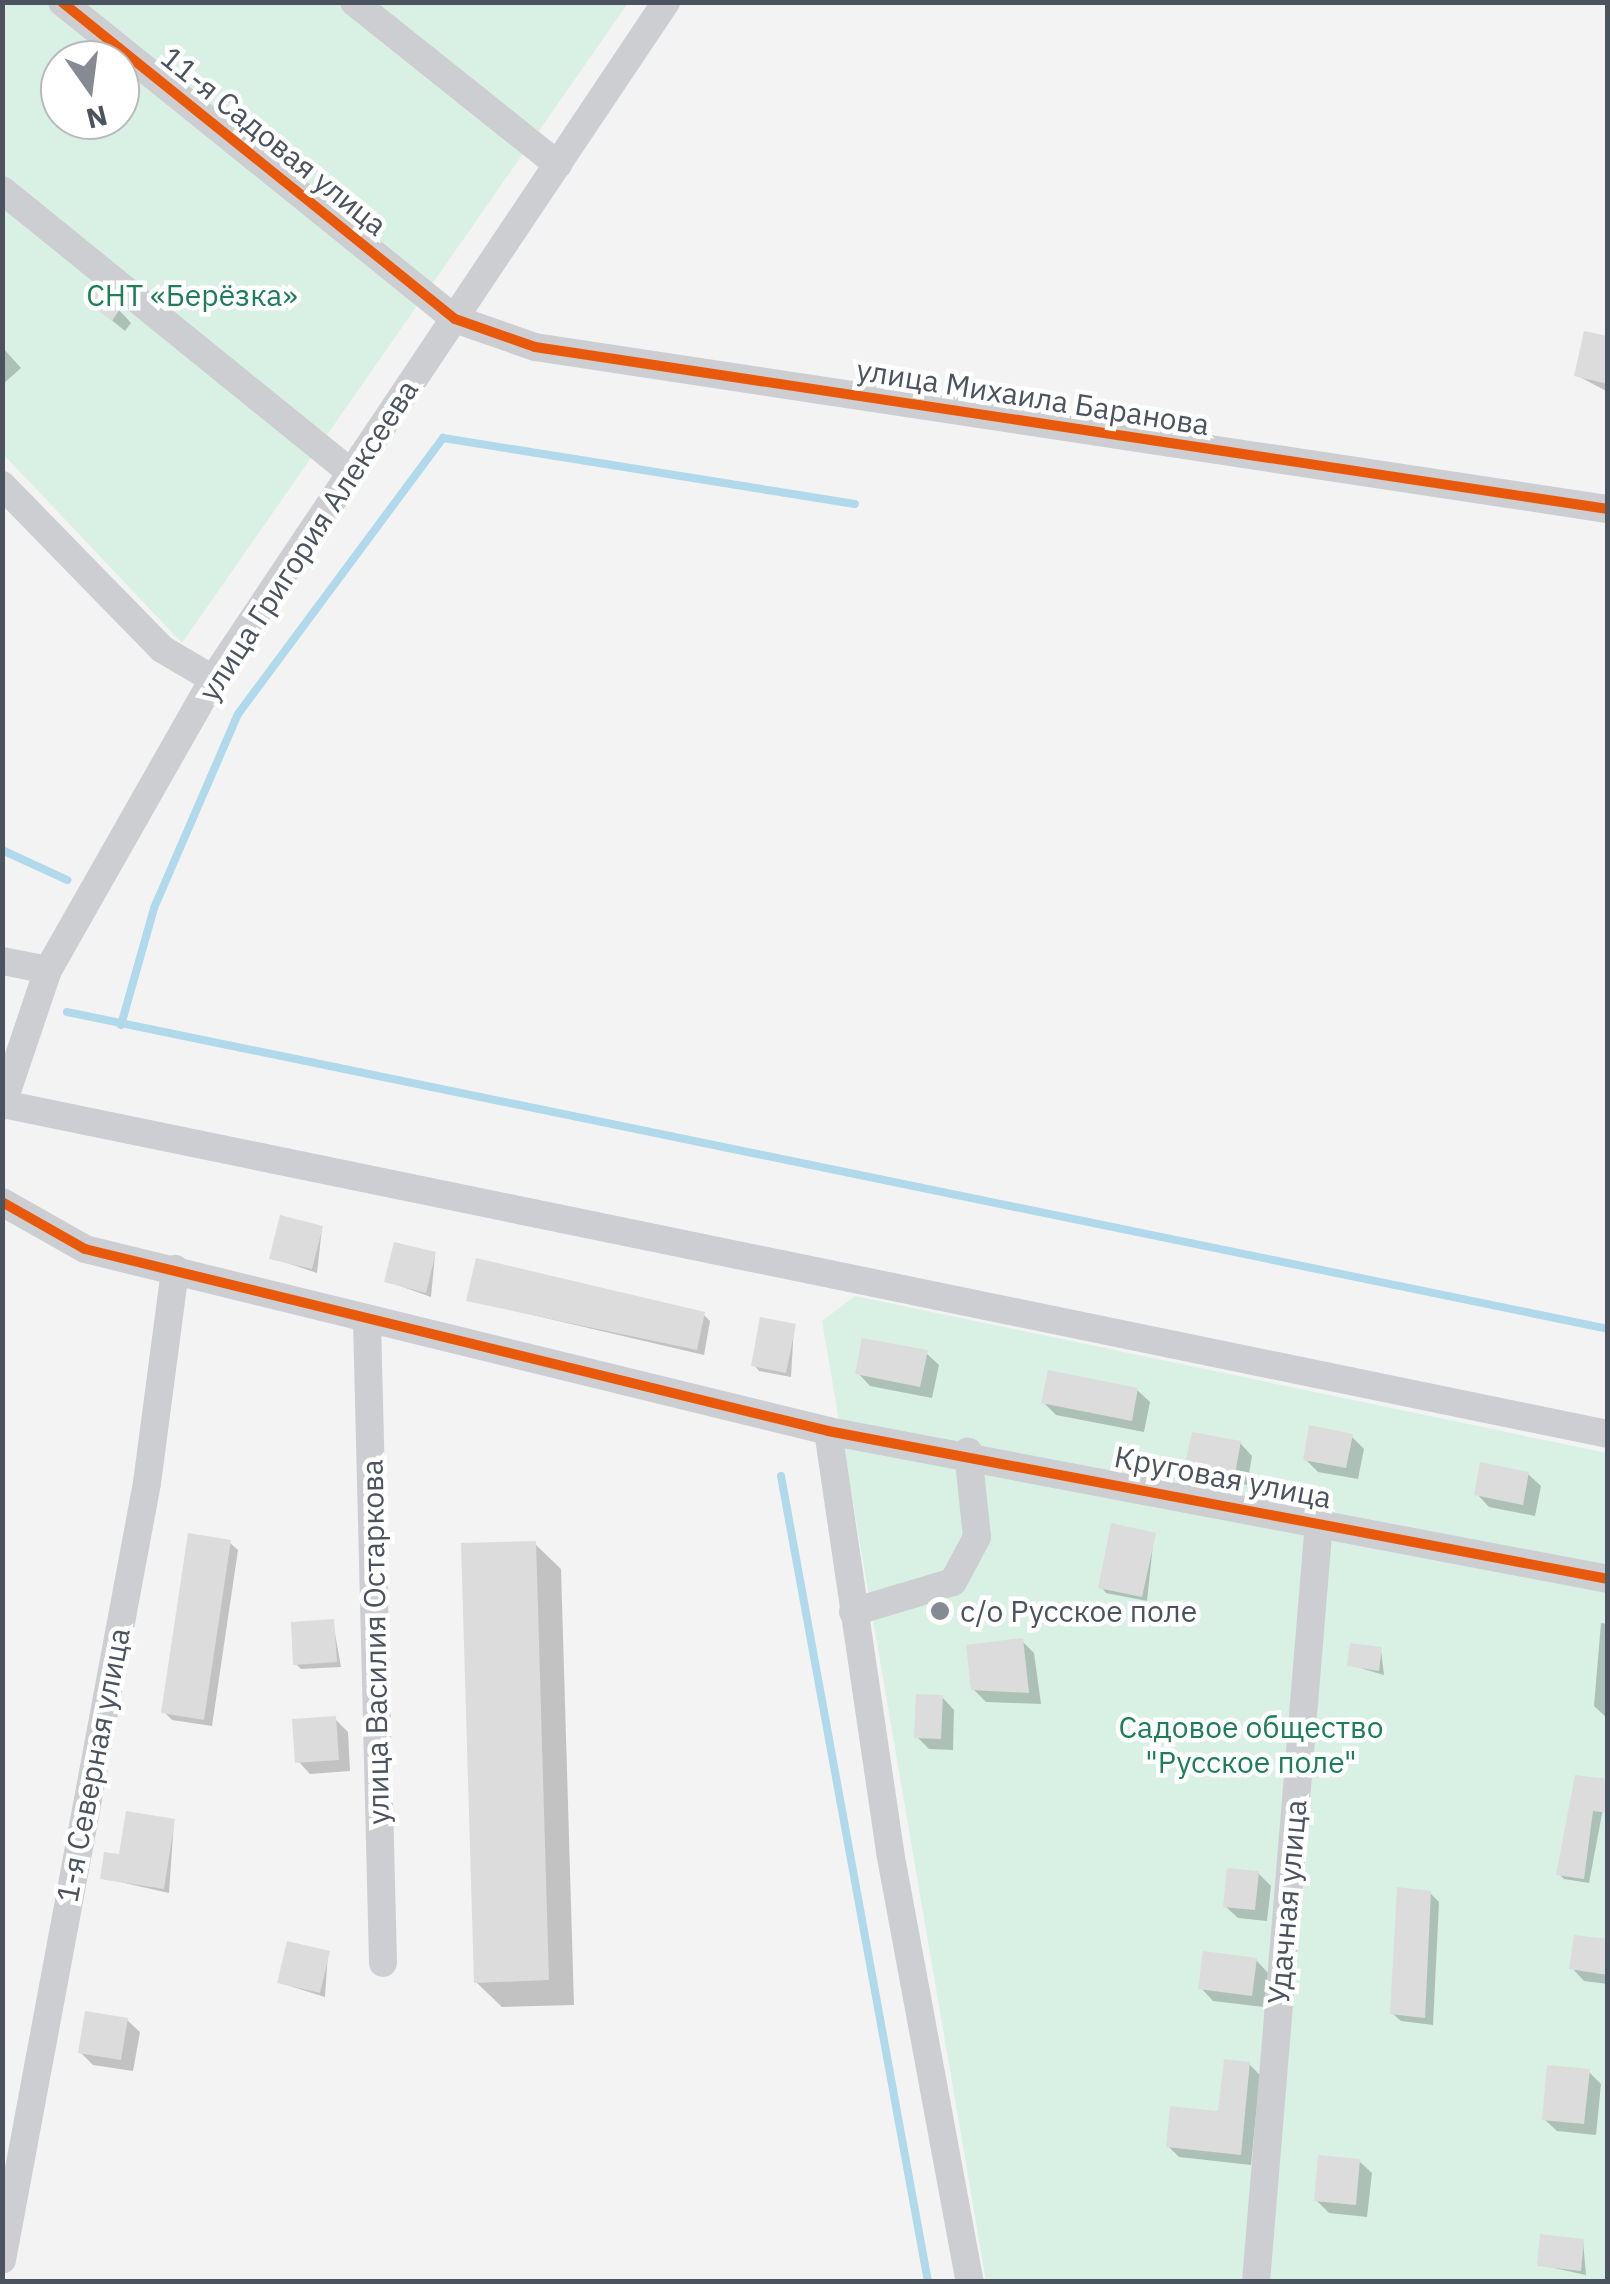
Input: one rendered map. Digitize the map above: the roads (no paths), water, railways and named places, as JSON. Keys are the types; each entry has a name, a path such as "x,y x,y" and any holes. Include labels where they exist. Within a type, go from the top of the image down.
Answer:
{"street":[{"name":"11-я Садовая улица","path":"62,2 454,318"},
{"path":"354,2 558,165"},
{"name":"улица Григория Алексеева","path":"3,1105 48,970 213,679 666,2"},
{"path":"2,190 351,473"},
{"name":"улица Михаила Баранова","path":"454,318 535,347 1608,509"},
{"path":"2,485 162,649 213,679"},
{"path":"2,961 48,970"},
{"path":"3,1105 1608,1434"},
{"name":"Круговая улица","path":"2,1202 84,1249 175,1269 366,1321 828,1430 968,1450 1608,1578"},
{"name":"1-я Северная улица","path":"2,2260 147,1484 175,1269"},
{"name":"улица Василия Остаркова","path":"366,1321 383,1964"},
{"path":"828,1430 852,1612 970,2282"},
{"path":"852,1612 953,1582 977,1537 968,1450"},
{"name":"Удачная улица","path":"1256,2282 1319,1522"}],"waterway":[{"path":"121,1025 154,908 238,714 443,438 855,504"},
{"path":"2,850 67,880"},
{"path":"67,1012 1608,1329"},
{"path":"781,1476 928,2282"}],"place":[{"name":"с/о Русское поле","path":"940,1611"}],"park label":[{"name":"СНТ «Берёзка»","path":"192,295"},
{"name":"Садовое общество \"Русское поле\"","path":"1251,1744"}]}
